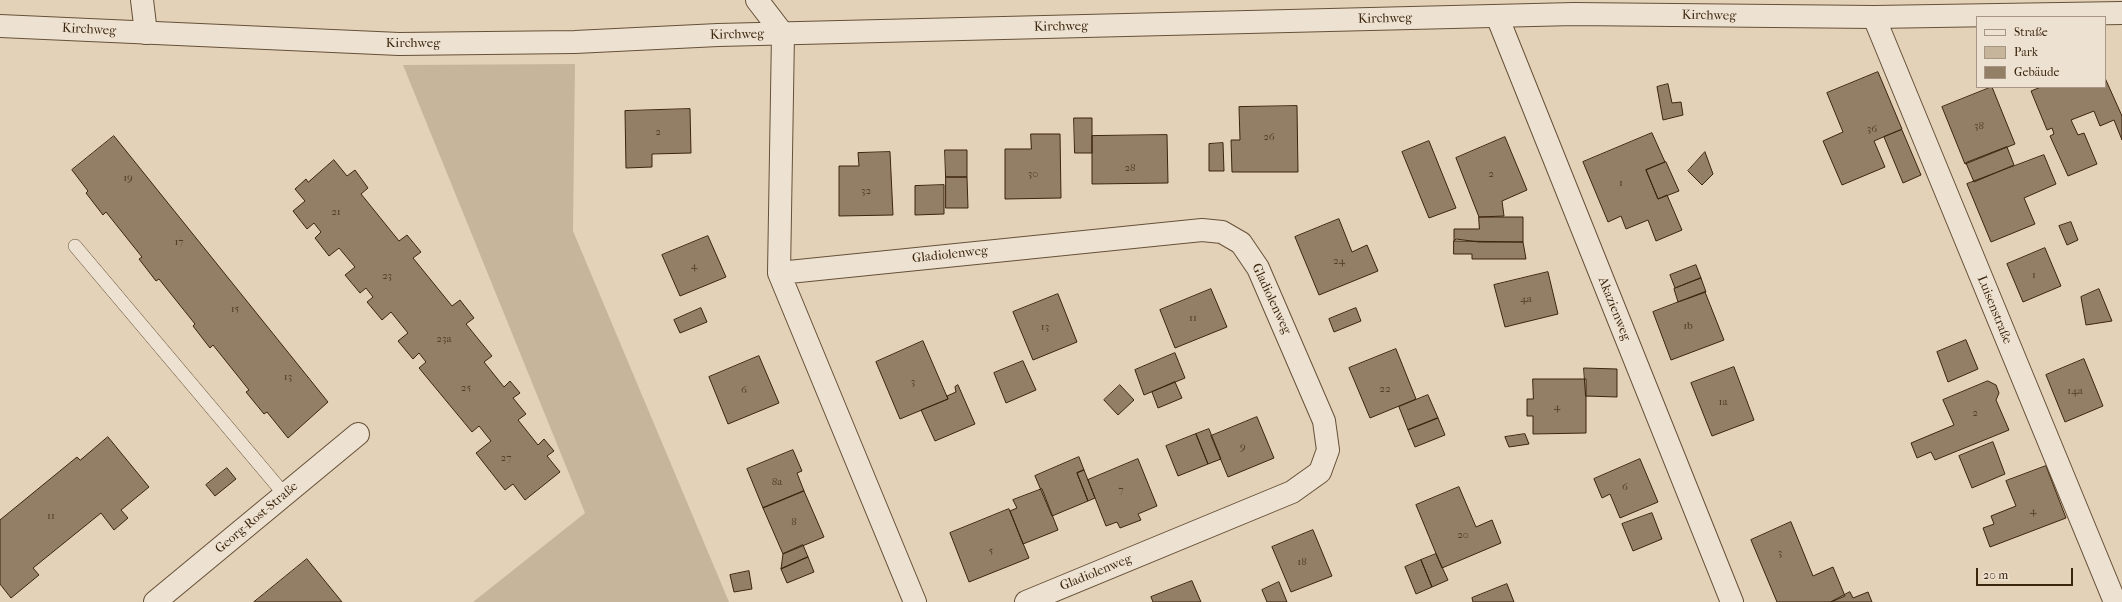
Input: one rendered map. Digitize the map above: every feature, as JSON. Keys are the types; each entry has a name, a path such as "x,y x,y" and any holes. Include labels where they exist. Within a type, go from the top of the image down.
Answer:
{"street":[{"path":"142,0 146,33"},
{"path":"757,0 783,34 779,272 915,602"},
{"name":"Kirchweg","path":"0,26 398,44 575,42 718,35 1497,16 1573,7 1874,17 2122,13"},
{"name":"Akazienweg","path":"1497,16 1732,602"},
{"name":"Luisenstraße","path":"1874,17 2116,602"},
{"name":"Gladiolenweg","path":"779,272 1202,230 1222,232 1242,243 1258,268 1324,421 1328,450 1320,472 1292,492 1026,602"},
{"name":"Georg-Rost-Straße","path":"156,602 358,434"}],"lane":[{"path":"75,246 285,495"}],"green space":[{"path":"575,64 573,231 729,602 473,602 585,513 403,65"}],"building":[{"path":"1878,72 1902,129 1874,141 1885,167 1842,185 1823,141 1843,132 1827,93"},
{"path":"2106,80 2122,116 2122,140 2114,120 2100,126 2094,111 2071,120 2078,135 2084,133 2097,164 2068,176 2050,136 2054,134 2052,128 2047,130 2031,91 2038,88 2106,88"},
{"path":"1668,84 1672,103 1681,102 1683,115 1663,120 1657,87"},
{"path":"1992,88 2015,144 1965,164 1942,107"},
{"path":"1297,106 1298,172 1232,172 1231,140 1240,140 1239,107"},
{"path":"690,109 691,153 652,154 652,167 626,168 625,111"},
{"path":"1074,118 1092,118 1092,153 1075,153"},
{"path":"1902,130 1921,175 1903,183 1884,137"},
{"path":"1652,133 1665,162 1646,170 1658,199 1667,195 1682,230 1656,241 1648,220 1626,229 1621,216 1608,222 1583,162"},
{"path":"1031,134 1060,134 1061,198 1005,199 1005,149 1031,149"},
{"path":"1167,135 1168,183 1092,184 1092,136"},
{"path":"114,136 328,402 288,438 267,412 264,414 246,392 249,390 213,345 210,348 193,326 195,324 159,279 156,281 139,259 142,257 106,212 103,215 86,193 88,191 72,170"},
{"path":"1505,137 1527,190 1502,201 1504,216 1479,217 1456,158"},
{"path":"1429,141 1456,208 1429,218 1402,152"},
{"path":"1223,143 1224,171 1209,171 1209,144"},
{"path":"2007,147 2014,165 1974,182 1966,163"},
{"path":"945,150 967,150 967,177 946,177"},
{"path":"890,152 893,215 839,216 839,166 859,166 858,153"},
{"path":"1705,152 1713,174 1702,185 1688,171"},
{"path":"2044,155 2056,184 2024,198 2035,224 1991,242 1967,184"},
{"path":"334,160 347,176 355,170 368,188 361,194 399,241 407,235 421,252 413,258 452,306 460,300 474,318 466,324 492,356 484,362 504,387 510,381 520,393 513,398 526,414 518,420 538,445 544,439 554,451 547,456 560,472 525,500 513,484 505,490 476,453 491,441 479,426 472,432 419,368 426,362 419,353 413,359 398,341 408,333 391,312 382,320 367,302 373,297 366,288 360,293 345,275 355,267 339,248 329,256 315,238 321,232 314,223 307,229 293,211 305,201 295,189 306,179 308,182"},
{"path":"1666,162 1679,191 1658,199 1646,170"},
{"path":"946,177 967,177 968,208 946,208"},
{"path":"944,185 944,214 915,215 915,186"},
{"path":"1479,217 1523,217 1523,242 1479,242 1456,239 1454,241 1454,229 1479,229"},
{"path":"1339,219 1352,252 1367,245 1378,271 1319,295 1295,237"},
{"path":"2071,222 2078,240 2067,245 2059,226"},
{"path":"708,236 726,277 680,296 662,255"},
{"path":"1454,241 1523,242 1526,259 1472,259 1472,254 1454,254"},
{"path":"2045,248 2061,286 2023,302 2007,264"},
{"path":"1696,265 1701,278 1675,288 1670,275"},
{"path":"1548,272 1558,314 1505,327 1494,285"},
{"path":"1701,278 1706,292 1678,302 1674,289"},
{"path":"1211,289 1227,327 1175,348 1160,310"},
{"path":"2099,289 2112,321 2086,325 2081,297"},
{"path":"1705,292 1724,340 1671,360 1653,312"},
{"path":"1058,294 1077,342 1033,360 1013,312"},
{"path":"701,308 707,322 680,333 674,320"},
{"path":"1356,308 1361,321 1334,332 1329,319"},
{"path":"1966,340 1978,369 1948,382 1937,352"},
{"path":"923,341 948,399 900,419 876,362"},
{"path":"1396,349 1416,399 1370,418 1349,368"},
{"path":"1175,353 1185,378 1144,395 1135,370"},
{"path":"759,356 779,403 728,424 709,377"},
{"path":"2084,359 2103,406 2065,422 2046,375"},
{"path":"1023,361 1036,390 1006,403 994,373"},
{"path":"1734,367 1754,420 1712,436 1691,383"},
{"path":"1584,368 1617,369 1617,397 1586,396"},
{"path":"1533,379 1586,379 1586,433 1533,434 1533,416 1527,416 1527,399 1533,399"},
{"path":"1988,381 1996,385 1999,393 1996,400 2009,430 1935,460 1931,452 1917,458 1911,443 1954,425 1943,400"},
{"path":"1175,382 1182,398 1158,408 1152,392"},
{"path":"958,385 975,424 935,441 921,410 948,399 947,396 956,392 955,387"},
{"path":"1120,385 1134,400 1118,415 1104,400"},
{"path":"1428,395 1438,418 1408,430 1399,407"},
{"path":"1257,417 1274,458 1228,477 1211,436"},
{"path":"1438,418 1445,435 1415,447 1408,430"},
{"path":"1209,429 1221,459 1208,464 1196,434"},
{"path":"1196,434 1208,464 1178,476 1166,446"},
{"path":"1525,434 1529,444 1509,447 1505,437"},
{"path":"108,437 149,487 121,510 128,518 114,530 101,513 33,568 39,575 11,598 0,584 0,520 77,457 80,460"},
{"path":"1993,442 2005,474 1972,488 1959,456"},
{"path":"793,450 802,471 797,473 804,491 763,508 747,469"},
{"path":"1079,457 1084,470 1077,473 1088,501 1052,516 1035,476"},
{"path":"1138,459 1157,506 1138,514 1141,520 1120,528 1117,522 1106,526 1088,480"},
{"path":"1640,459 1658,502 1620,518 1610,494 1602,498 1594,479"},
{"path":"2046,466 2066,518 1990,547 1983,528 1994,524 1991,516 2016,506 2006,481"},
{"path":"227,468 236,479 215,496 206,485"},
{"path":"1084,470 1095,498 1088,501 1077,473"},
{"path":"1459,487 1476,527 1492,520 1501,543 1442,568 1416,505"},
{"path":"1042,489 1058,530 1023,544 1010,511 1017,508 1013,500"},
{"path":"804,491 824,537 783,554 763,508"},
{"path":"1009,509 1029,558 969,582 950,533"},
{"path":"1652,513 1662,539 1633,551 1622,524"},
{"path":"1791,522 1813,576 1833,567 1845,596 1831,602 1777,602 1751,540"},
{"path":"1313,530 1332,576 1291,592 1272,547"},
{"path":"803,545 808,557 781,569 783,554"},
{"path":"1436,554 1448,580 1432,587 1421,560"},
{"path":"808,557 814,572 787,583 781,569"},
{"path":"307,559 342,602 254,602"},
{"path":"1421,560 1432,587 1416,594 1405,567"},
{"path":"749,571 752,589 734,592 730,575"},
{"path":"1192,581 1201,602 1153,602 1151,597"},
{"path":"1279,582 1287,602 1267,602 1262,590"},
{"path":"1507,584 1514,602 1473,602 1472,598"},
{"path":"1850,592 1853,598 1868,592 1872,602 1831,602"}]}
